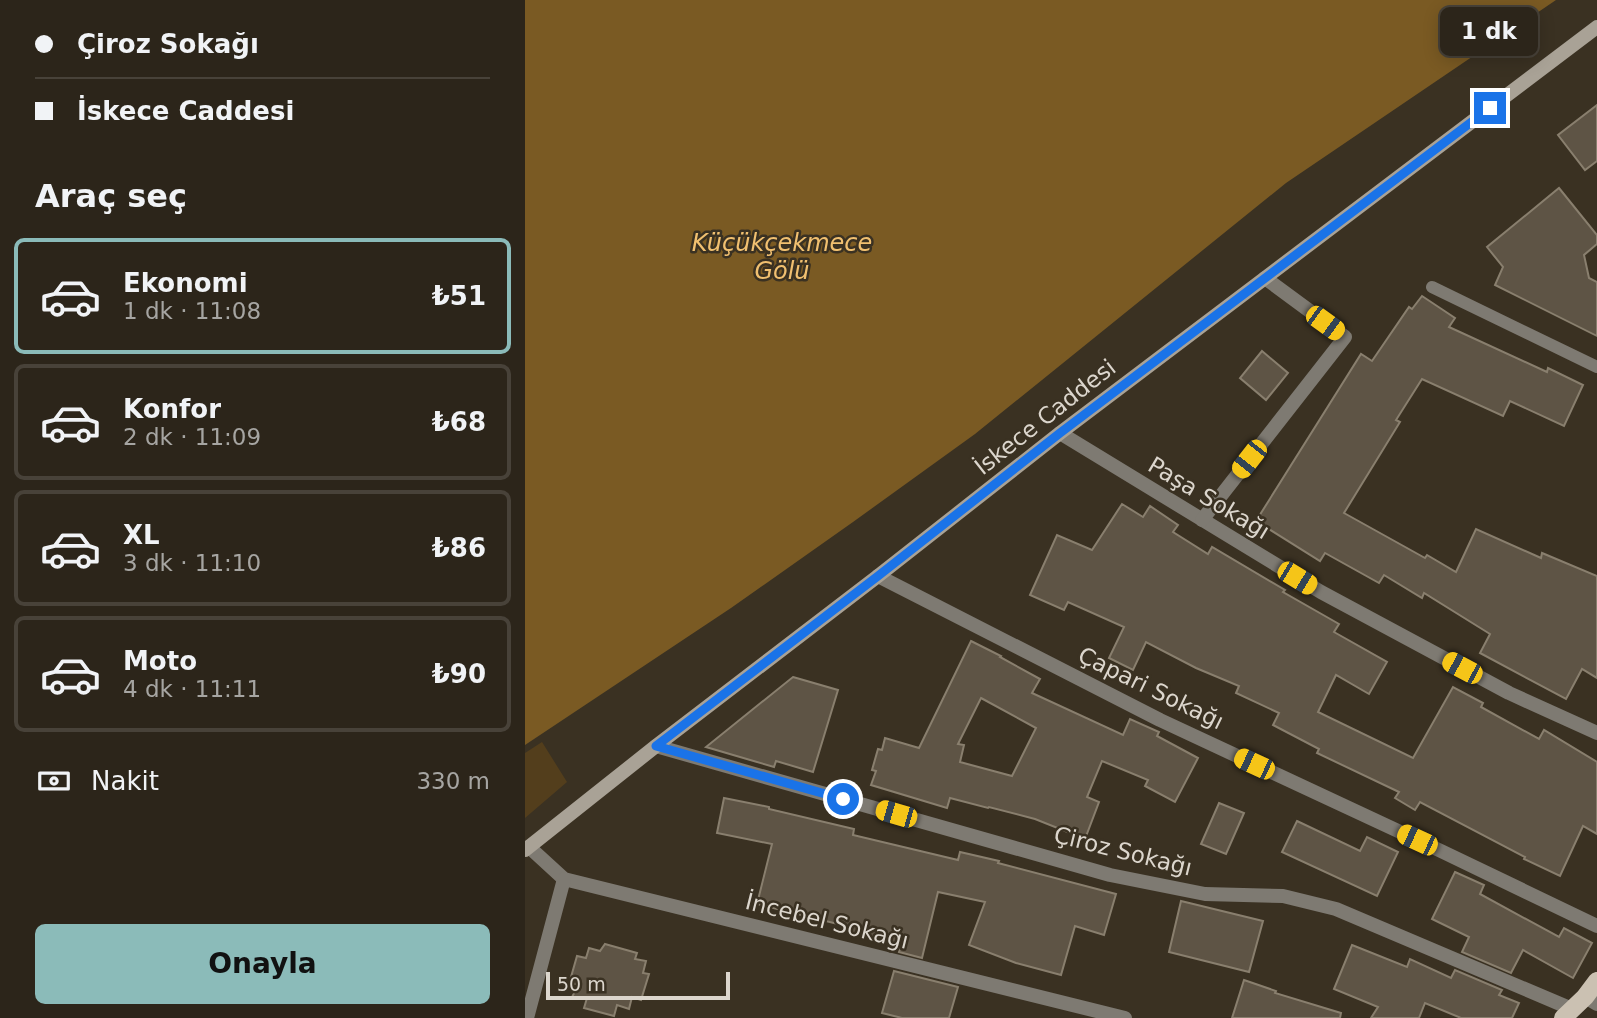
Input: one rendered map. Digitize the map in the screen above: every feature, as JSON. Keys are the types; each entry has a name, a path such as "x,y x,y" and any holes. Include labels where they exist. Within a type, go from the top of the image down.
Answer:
{"main road":[{"path":"1579,1007 1597,981"}],"street":[{"name":"İskece Caddesi","path":"527,849 1060,433 1597,27"},
{"path":"1202,520 1345,337 1265,278"},
{"name":"Paşa Sokağı","path":"1060,433 1321,592 1509,693 1597,733"},
{"name":"Çapari Sokağı","path":"878,576 1160,720 1597,926"},
{"name":"Çiroz Sokağı","path":"656,746 1110,875 1205,894 1283,897 1336,909 1579,1007"},
{"name":"İncebel Sokağı","path":"527,849 564,879 1125,1018"},
{"path":"527,1018 564,879"}],"lane":[{"path":"1432,287 1597,367"}],"shaded area":[{"path":"542,742 567,782 525,818 525,753"}],"water":[{"name":"Küçükçekmece Gölü","path":"525,0 1556,0 1286,183 975,434 731,608 525,745"}],"building":[{"path":"1597,105 1597,161 1585,170 1558,135"},
{"path":"1559,188 1597,235 1597,244 1584,255 1589,278 1597,282 1597,336 1495,285 1503,267 1487,247"},
{"path":"1422,296 1455,318 1449,327 1547,372 1548,368 1583,385 1564,426 1510,401 1503,416 1422,379 1396,420 1400,422 1344,513 1456,572 1476,529 1541,558 1542,553 1597,576 1597,678 1582,669 1566,699 1480,653 1490,634 1424,593 1422,598 1384,575 1379,583 1325,553 1320,561 1256,521 1361,354 1372,361 1409,307 1412,309"},
{"path":"1262,351 1288,373 1266,400 1240,378"},
{"path":"1122,504 1143,517 1150,506 1178,525 1173,532 1208,554 1212,547 1285,590 1283,592 1339,624 1334,632 1387,662 1369,694 1336,675 1318,712 1413,758 1453,687 1483,703 1481,707 1539,739 1544,730 1597,762 1597,834 1583,826 1560,876 1420,802 1415,810 1395,798 1399,792 1317,753 1319,749 1273,725 1279,713 1236,693 1239,686 1196,668 1146,642 1133,670 1109,658 1124,627 1068,602 1064,610 1030,595 1057,535 1092,550"},
{"path":"971,641 1040,679 1032,693 1123,735 1130,719 1159,732 1157,736 1198,758 1175,802 1145,786 1148,780 1102,761 1087,797 1099,802 1085,839 1035,819 989,807 950,798 947,808 871,785 876,771 872,770 878,749 882,750 885,738 919,748","holes":["981,698 1036,728 1012,776 960,762 964,745 958,744"]},
{"path":"793,677 838,690 813,772 776,761 774,767 706,747"},
{"path":"724,798 854,829 853,835 958,860 960,852 1116,894 1104,935 1075,926 1061,975 1016,963 969,945 985,902 938,892 922,958 899,952 901,945 849,932 850,927 757,904 772,844 717,833"},
{"path":"1219,803 1244,813 1226,854 1201,844"},
{"path":"1297,821 1360,851 1367,837 1398,852 1377,896 1282,852"},
{"path":"1455,872 1484,885 1480,894 1559,937 1564,928 1592,943 1573,978 1523,950 1511,973 1462,952 1469,937 1432,919"},
{"path":"1181,901 1263,921 1249,972 1169,952"},
{"path":"605,944 637,953 635,959 646,961 643,973 649,974 641,1000 632,997 629,1009 617,1005 614,1016 584,1008 587,998 572,997 579,984 569,984 577,956 586,958 589,948 600,951"},
{"path":"1352,945 1407,967 1410,959 1451,978 1455,970 1502,990 1499,995 1519,1003 1512,1018 1461,1018 1425,1003 1419,1018 1371,1018 1378,1007 1334,989"},
{"path":"894,971 958,987 949,1018 902,1018 882,1013"},
{"path":"1244,980 1276,991 1275,993 1341,1013 1340,1018 1232,1018"}],"route":[{"path":"843,799 656,746 1060,433 1490,108"}]}
